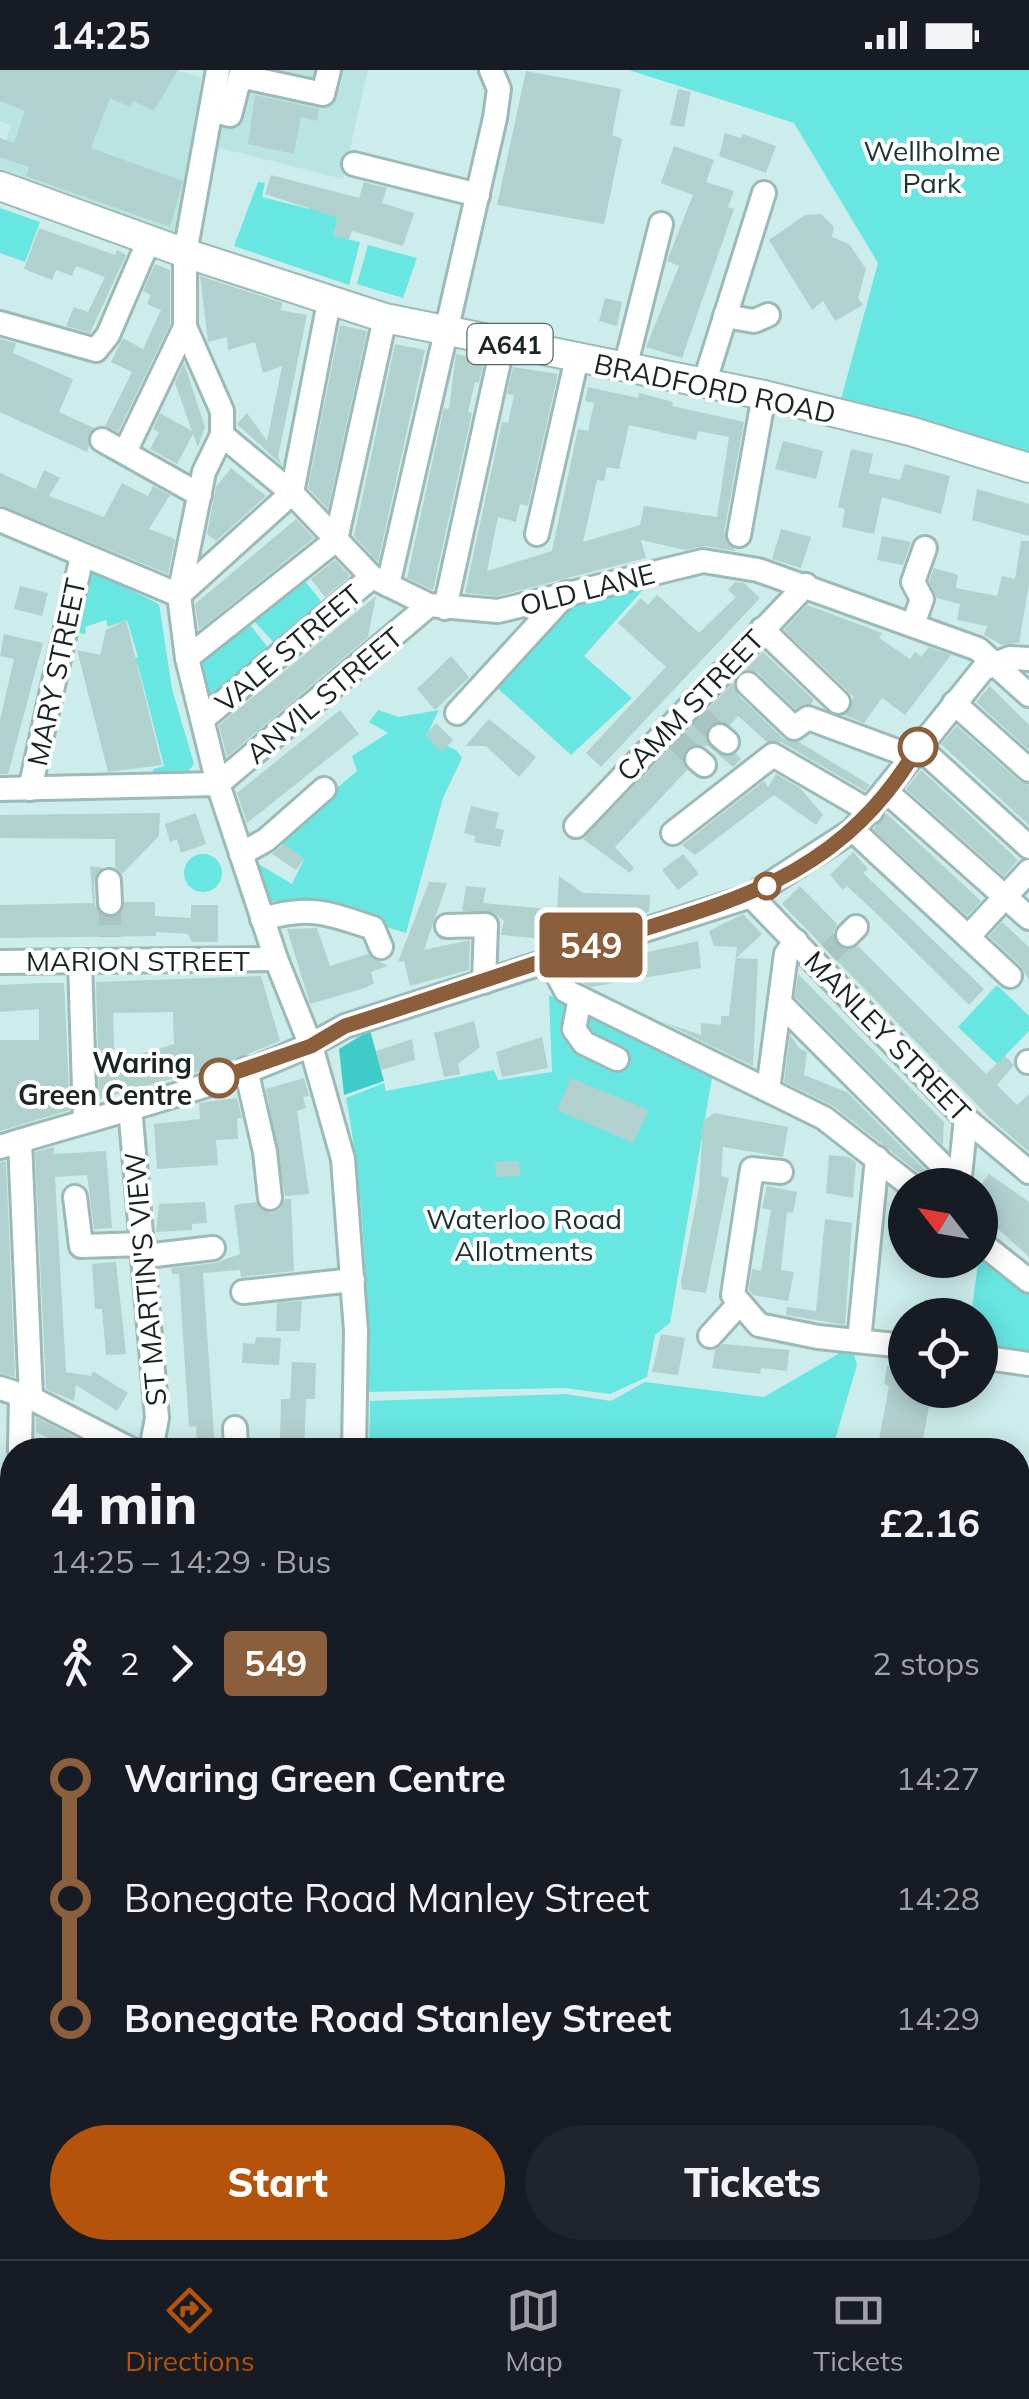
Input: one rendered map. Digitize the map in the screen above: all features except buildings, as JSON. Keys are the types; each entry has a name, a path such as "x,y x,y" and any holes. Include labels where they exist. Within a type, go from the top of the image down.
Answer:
{"main road":[{"name":"BRADFORD ROAD","path":"0,186 184,253 385,318 764,395 1029,468"}],"street":[{"path":"218,70 184,253 185,327 222,411 222,434 200,495 179,595 187,658 218,784 276,959 311,1046 343,1159 353,1280 354,1438"},
{"path":"211,110 230,115 240,76 323,94 329,70"},
{"path":"380,581 446,329 473,247 478,195 499,88 490,70"},
{"path":"354,164 478,195"},
{"path":"704,384 764,193"},
{"path":"625,368 661,224"},
{"path":"0,323 87,358 108,335 150,240"},
{"path":"179,595 292,493 329,302"},
{"path":"725,316 754,321 768,315"},
{"path":"187,658 336,540 385,318"},
{"path":"125,452 185,327"},
{"path":"437,607 502,343"},
{"path":"537,534 577,358"},
{"path":"740,535 764,395"},
{"name":"OLD LANE","path":"222,434 292,493 380,581 437,607 498,611 567,593 725,562 806,585 978,648 1029,695"},
{"path":"102,440 200,495"},
{"path":"0,520 179,595"},
{"path":"913,625 922,598 914,582 925,548"},
{"name":"MARY STREET","path":"30,790 48,728 82,556"},
{"name":"VALE STREET","path":"203,719 380,581"},
{"name":"CAMM STREET","path":"576,826 693,710 737,674 762,629 806,585"},
{"path":"457,713 567,593"},
{"name":"ANVIL STREET","path":"218,784 437,607"},
{"path":"762,629 838,702"},
{"path":"20,1438 10,1144 246,1069 311,1046 345,1026 751,896 853,830 984,669 1029,659"},
{"path":"737,674 794,728 808,718 916,752 1029,847"},
{"path":"954,702 1029,770"},
{"path":"673,833 773,755 870,812"},
{"path":"0,789 218,784"},
{"path":"241,854 266,840 324,789"},
{"path":"887,792 1029,918"},
{"path":"853,830 1010,976"},
{"path":"968,937 1029,871"},
{"name":"MANLEY STREET","path":"751,896 796,942 823,958 966,1118 1029,1172"},
{"path":"262,919 299,908 344,925 373,928 381,947"},
{"path":"446,926 486,925 484,982"},
{"path":"109,961 110,936"},
{"path":"768,1090 786,954 796,942"},
{"path":"550,958 560,983 580,998 824,1118 889,1168"},
{"name":"MARION STREET","path":"0,962 276,959"},
{"path":"80,961 85,1120"},
{"path":"580,998 574,1029 584,1043 618,1059"},
{"path":"780,1003 944,1168"},
{"path":"246,1069 265,1152 270,1198"},
{"name":"ST MARTIN'S VIEW","path":"130,1106 158,1418 154,1438"},
{"path":"961,1168 966,1118"},
{"path":"859,1341 877,1158"},
{"path":"762,1170 731,1288 739,1304 759,1324 888,1344"},
{"path":"75,1197 80,1246 145,1250 213,1248"},
{"path":"998,1256 1029,1281"},
{"path":"243,1292 353,1280"},
{"path":"710,1336 739,1304"},
{"path":"998,1360 1029,1364"},
{"path":"18,1393 98,1438"}],"shaded area":[{"path":"0,70 175,70 201,77 193,171 174,245 0,183 0,153 11,126 0,121"},
{"path":"226,70 368,70 343,179 212,146"},
{"path":"370,1030 384,1081 344,1095 339,1049"}],"green space":[{"name":"Wellholme Park","path":"629,70 1029,70 1029,468 837,414 878,263 794,123"},
{"path":"258,182 265,183 262,197 309,209 315,187 328,190 323,212 338,218 333,236 360,242 349,285 234,246"},
{"path":"0,208 40,222 25,262 0,253"},
{"path":"368,245 417,258 403,298 357,284"},
{"path":"92,571 159,604 172,689 194,764 187,773 154,774 153,769 164,766 138,665 125,670 123,664 138,657 127,620 108,627 106,620 85,627 86,634 77,633"},
{"path":"304,580 325,606 276,645 254,621"},
{"path":"648,584 584,656 632,698 571,755 492,683 568,600"},
{"path":"248,622 269,649 204,702 194,664"},
{"path":"378,710 399,717 439,710 426,736 456,750 462,758 443,798 406,933 301,901 266,901 252,860 292,884 304,859 276,839 357,771 352,756 388,733 369,722"},
{"path":"203,854 216,860 222,873 216,886 203,892 190,886 184,873 190,860"},
{"path":"997,985 1029,1016 1029,1031 997,1064 958,1027"},
{"name":"Waterloo Road Allotments","path":"549,995 712,1078 670,1323 655,1335 647,1377 610,1394 564,1388 366,1392 364,1245 346,1098 384,1083 386,1091 494,1070 498,1080 552,1072"},
{"path":"998,1256 1029,1281 1029,1364 998,1360 998,1298 973,1298 976,1278 998,1278"},
{"path":"852,1346 857,1365 836,1438 369,1438 370,1401 566,1394 611,1401 645,1382 764,1397"}],"tunnel":[{"path":"697,714 720,736"},
{"path":"674,738 697,759"},
{"path":"110,903 110,937"},
{"path":"829,953 848,935"}],"bus line":[{"name":"549","path":"219,1078 311,1046 345,1026 751,896 826,852 853,830 880,802 918,747"}],"place":[{"name":"Waring Green Centre","path":"219,1078"}]}
